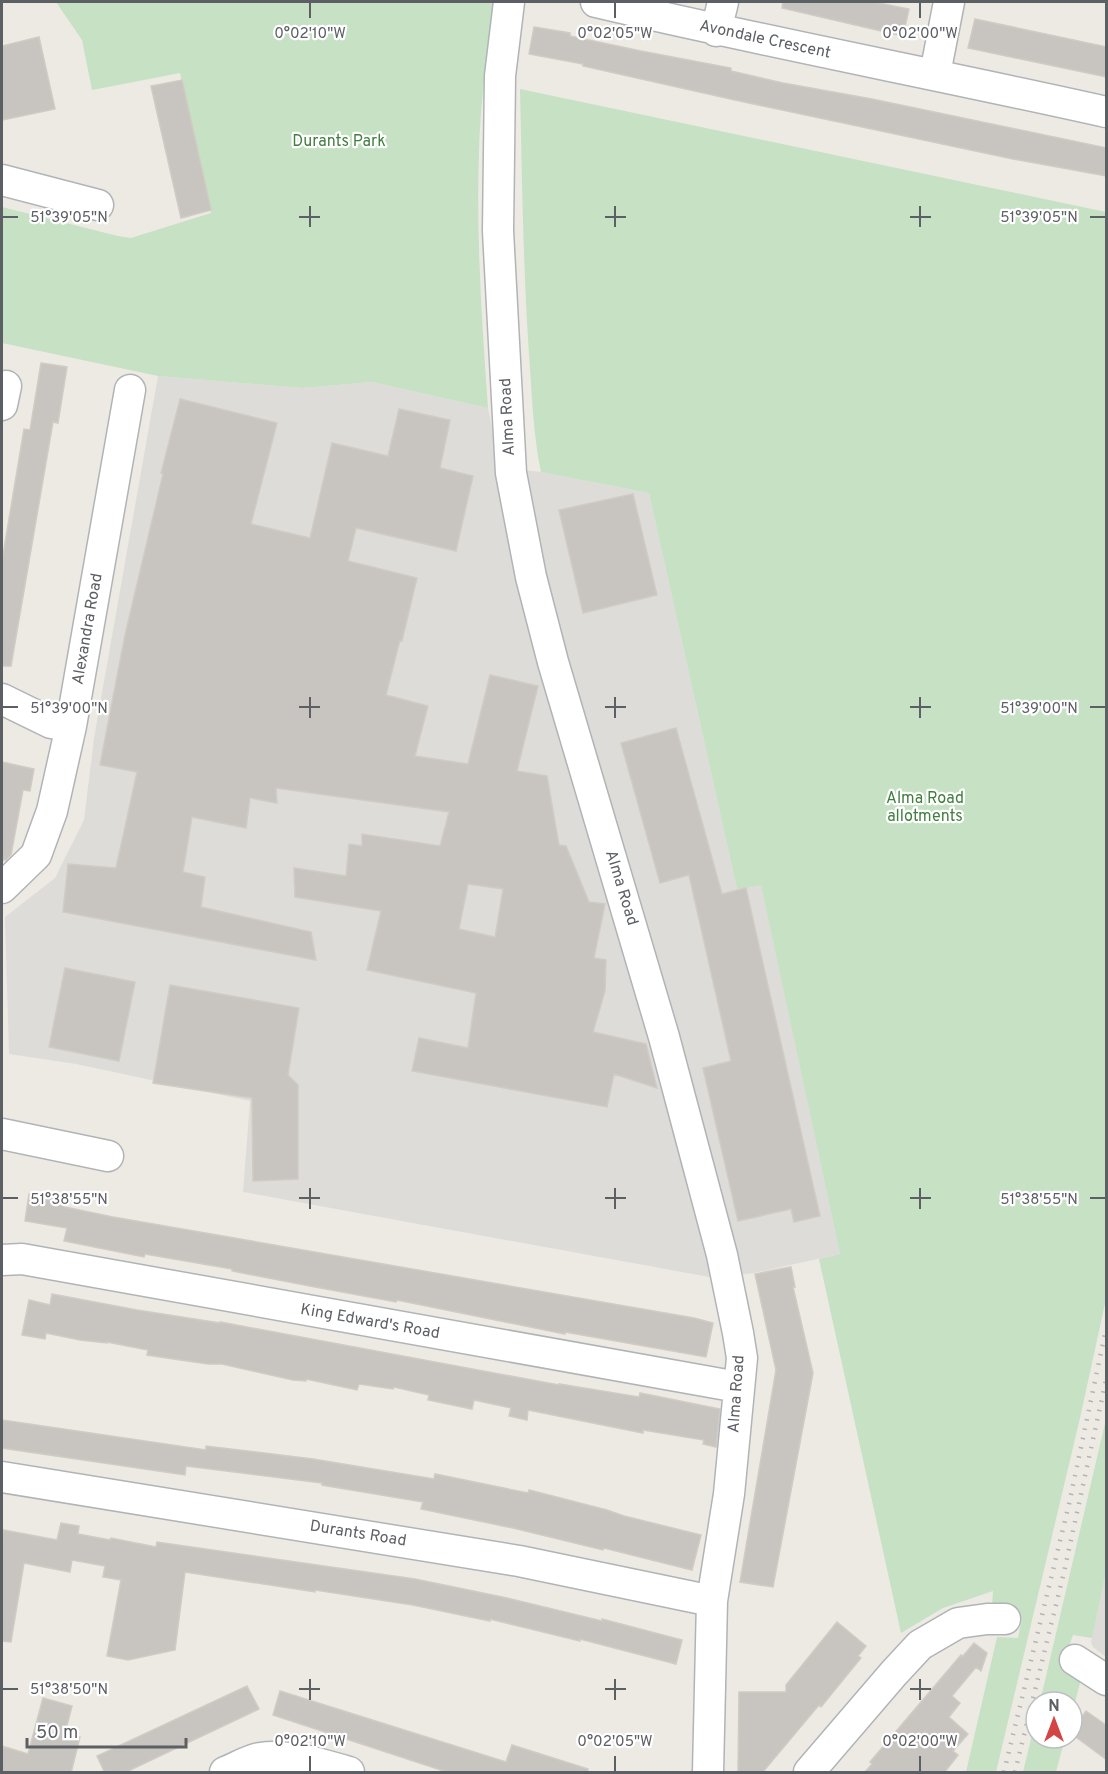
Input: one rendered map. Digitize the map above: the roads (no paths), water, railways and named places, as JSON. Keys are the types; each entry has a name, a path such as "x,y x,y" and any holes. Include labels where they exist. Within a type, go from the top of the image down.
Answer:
{"street":[{"name":"Alma Road","path":"509,2 500,76 498,231 511,473 531,577 553,662 664,1037 722,1255 742,1358 729,1494 712,1601 708,1773"},
{"name":"Avondale Crescent","path":"596,2 716,31 935,74 1107,112"},
{"path":"716,31 723,2"},
{"path":"935,74 949,2"},
{"path":"2,180 98,205"},
{"name":"Alexandra Road","path":"2,888 36,855 52,811 71,726 130,390"},
{"path":"2,699 51,723 71,726"},
{"path":"2,1134 108,1156"},
{"name":"King Edward's Road","path":"2,1260 22,1259 738,1387"},
{"name":"Durants Road","path":"2,1477 519,1561 712,1601"},
{"path":"809,1773 920,1645 958,1623 1005,1619"},
{"path":"1075,1660 1107,1680"},
{"path":"225,1773 259,1758 277,1758 327,1766 349,1773"}],"railway":[{"path":"1004,1772 1069,1504 1106,1329"},
{"path":"1015,1772 1064,1572 1106,1380"}],"park label":[{"name":"Durants Park","path":"339,142"},
{"name":"Alma Road allotments","path":"925,808"}]}
